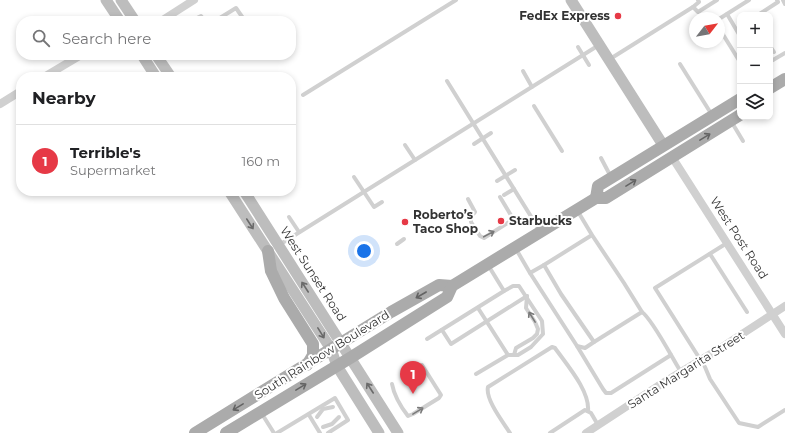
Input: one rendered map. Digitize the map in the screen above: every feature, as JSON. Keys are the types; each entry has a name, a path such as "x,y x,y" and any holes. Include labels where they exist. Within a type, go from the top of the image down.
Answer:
{"main road":[{"path":"106,0 117,16"},
{"path":"121,0 132,16"},
{"path":"571,0 663,145 662,155 656,160 653,169"},
{"path":"145,60 153,72"},
{"path":"159,60 168,72"},
{"path":"773,86 785,79"},
{"path":"596,198 598,186 611,177 737,101"},
{"name":"South Rainbow Boulevard","path":"226,433 447,297 452,286 515,247 596,198 606,198 735,118"},
{"path":"672,157 673,152 681,144 682,133"},
{"name":"West Sunset Road","path":"233,196 273,248 336,346 350,358 398,433"},
{"name":"West Sunset Road","path":"247,196 273,248"},
{"path":"273,248 271,271 284,298 313,344 313,355 307,365"},
{"name":"South Rainbow Boulevard","path":"195,433 336,346 439,285 452,286"},
{"name":"West Sunset Road","path":"336,346 337,366 379,433"}],"street":[{"path":"169,16 194,0"},
{"path":"52,72 73,60"},
{"path":"0,104 16,94"},
{"name":"West Post Road","path":"672,157 785,334"},
{"name":"Santa Margarita Street","path":"586,433 785,306"}],"lane":[{"path":"303,95 456,0"},
{"path":"609,60 693,7 699,2 698,0"},
{"path":"693,7 698,12 717,0"},
{"path":"736,29 727,14 749,0"},
{"path":"762,12 780,0 785,4"},
{"path":"223,16 236,8 242,16"},
{"path":"725,38 737,57"},
{"path":"273,248 599,45"},
{"path":"578,48 589,65"},
{"path":"771,48 774,52"},
{"path":"773,60 785,52"},
{"path":"680,64 712,116"},
{"path":"523,71 532,86"},
{"path":"447,81 540,232"},
{"path":"534,106 562,151"},
{"path":"735,118 743,141"},
{"path":"474,144 492,133"},
{"path":"405,145 415,160"},
{"path":"601,158 611,177"},
{"path":"497,181 515,170"},
{"path":"354,177 374,207 382,202"},
{"path":"468,200 475,212 471,217 471,222 480,236 484,238 512,220 502,196 514,189"},
{"path":"577,210 642,312 646,314 681,372"},
{"path":"289,217 299,232"},
{"path":"530,273 592,235"},
{"path":"397,244 404,239"},
{"path":"727,243 655,288 708,371 710,379 739,422 758,427 785,410"},
{"path":"515,247 606,393 611,393 671,355"},
{"path":"710,254 747,312"},
{"path":"488,264 504,291"},
{"path":"544,264 561,294 594,342"},
{"path":"428,339 504,291 513,286 519,286 542,321 543,334 531,347 518,355 508,355 476,374"},
{"path":"442,330 451,344 527,296"},
{"path":"514,355 516,348 537,334 538,329 526,308 527,296"},
{"path":"478,308 508,355"},
{"path":"577,346 585,348 642,312"},
{"path":"510,433 490,402 488,387 552,347 555,348 583,389 588,400 588,411 598,425"},
{"path":"392,384 393,392 408,416 414,414 439,398 441,395 422,365"},
{"path":"317,417 335,398 348,420 323,427"},
{"path":"261,412 277,433 309,415 323,409 333,407"},
{"path":"550,433 585,410 588,411"},
{"path":"309,415 320,433"},
{"path":"328,433 339,417"}],"place":[{"name":"FedEx Express","path":"618,16"},
{"name":"Starbucks","path":"501,221"},
{"name":"Roberto’s Taco Shop","path":"405,222"},
{"name":"Terrible's","path":"413,394"}]}
